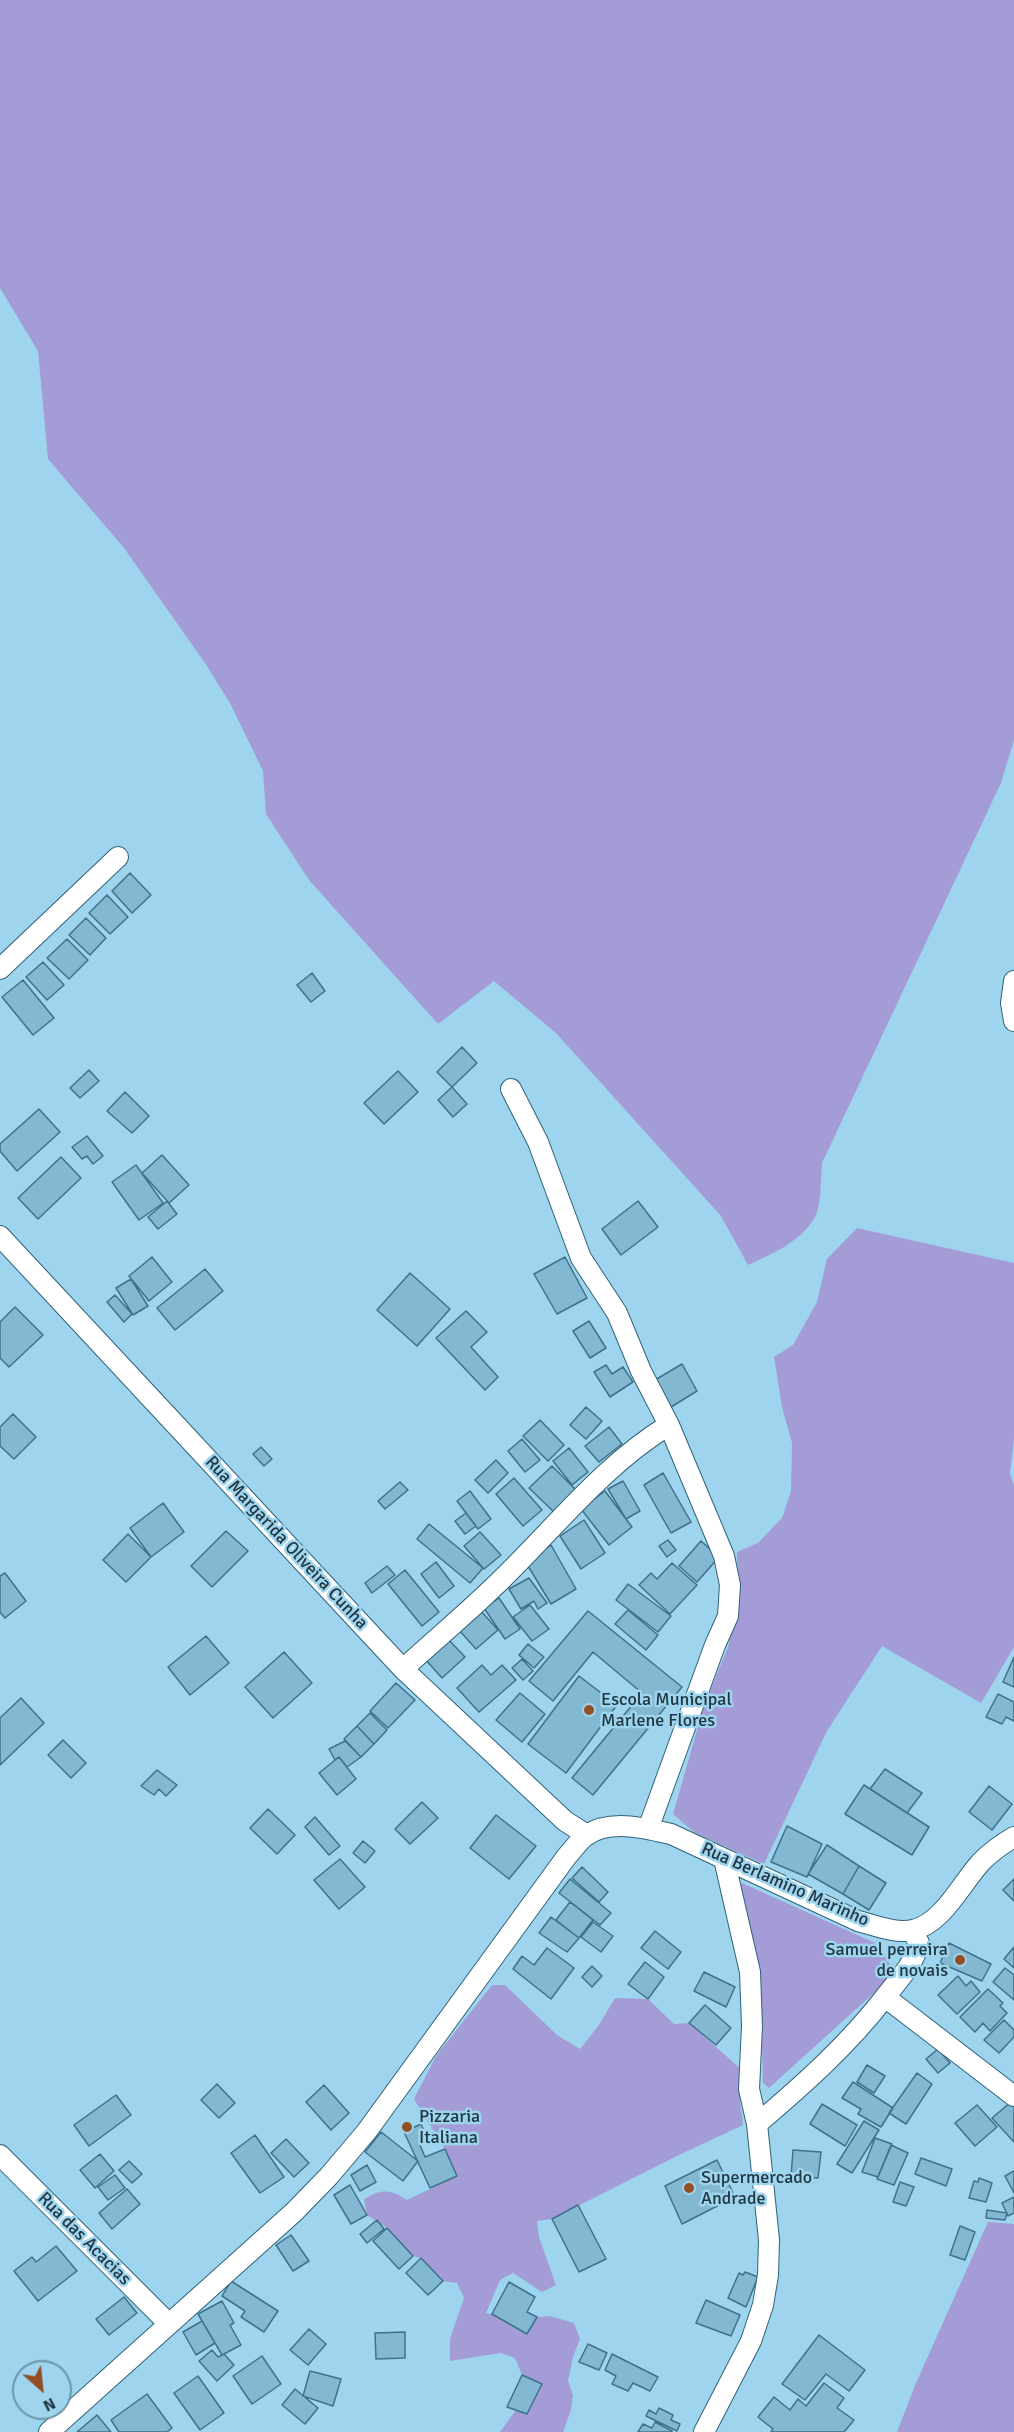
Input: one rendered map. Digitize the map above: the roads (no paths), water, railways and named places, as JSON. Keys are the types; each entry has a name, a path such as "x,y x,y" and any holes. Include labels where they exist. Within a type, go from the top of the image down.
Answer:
{"street":[{"path":"0,969 118,857"},
{"path":"1014,981 1011,1003 1014,1021"},
{"path":"511,1089 538,1142 581,1258 617,1313 641,1371 669,1425 724,1556 730,1585 728,1616 715,1645 648,1829"},
{"name":"Rua Margarida Oliveira Cunha","path":"0,1236 403,1669 565,1821 587,1835"},
{"path":"403,1669 508,1573 601,1478 650,1436 669,1425"},
{"name":"Rua Berlamino Marinho","path":"49,2432 294,2212 368,2131 567,1856 587,1835 613,1826 648,1829 671,1834 858,1921 885,1928 912,1930"},
{"path":"757,2124 796,2091 867,2022 915,1959 919,1943 912,1930 933,1921 982,1861 1014,1837"},
{"path":"704,2432 751,2341 765,2295 768,2275 769,2240 757,2124 749,2089 752,2026 750,1972 724,1859"},
{"path":"885,1997 1014,2096"},
{"name":"Rua das Acacias","path":"0,2155 168,2323"}],"place":[{"name":"Escola Municipal Marlene Flores","path":"589,1710"},
{"name":"Samuel perreira de novais","path":"960,1960"},
{"name":"Pizzaria Italiana","path":"407,2127"},
{"name":"Supermercado Andrade","path":"689,2188"}]}
